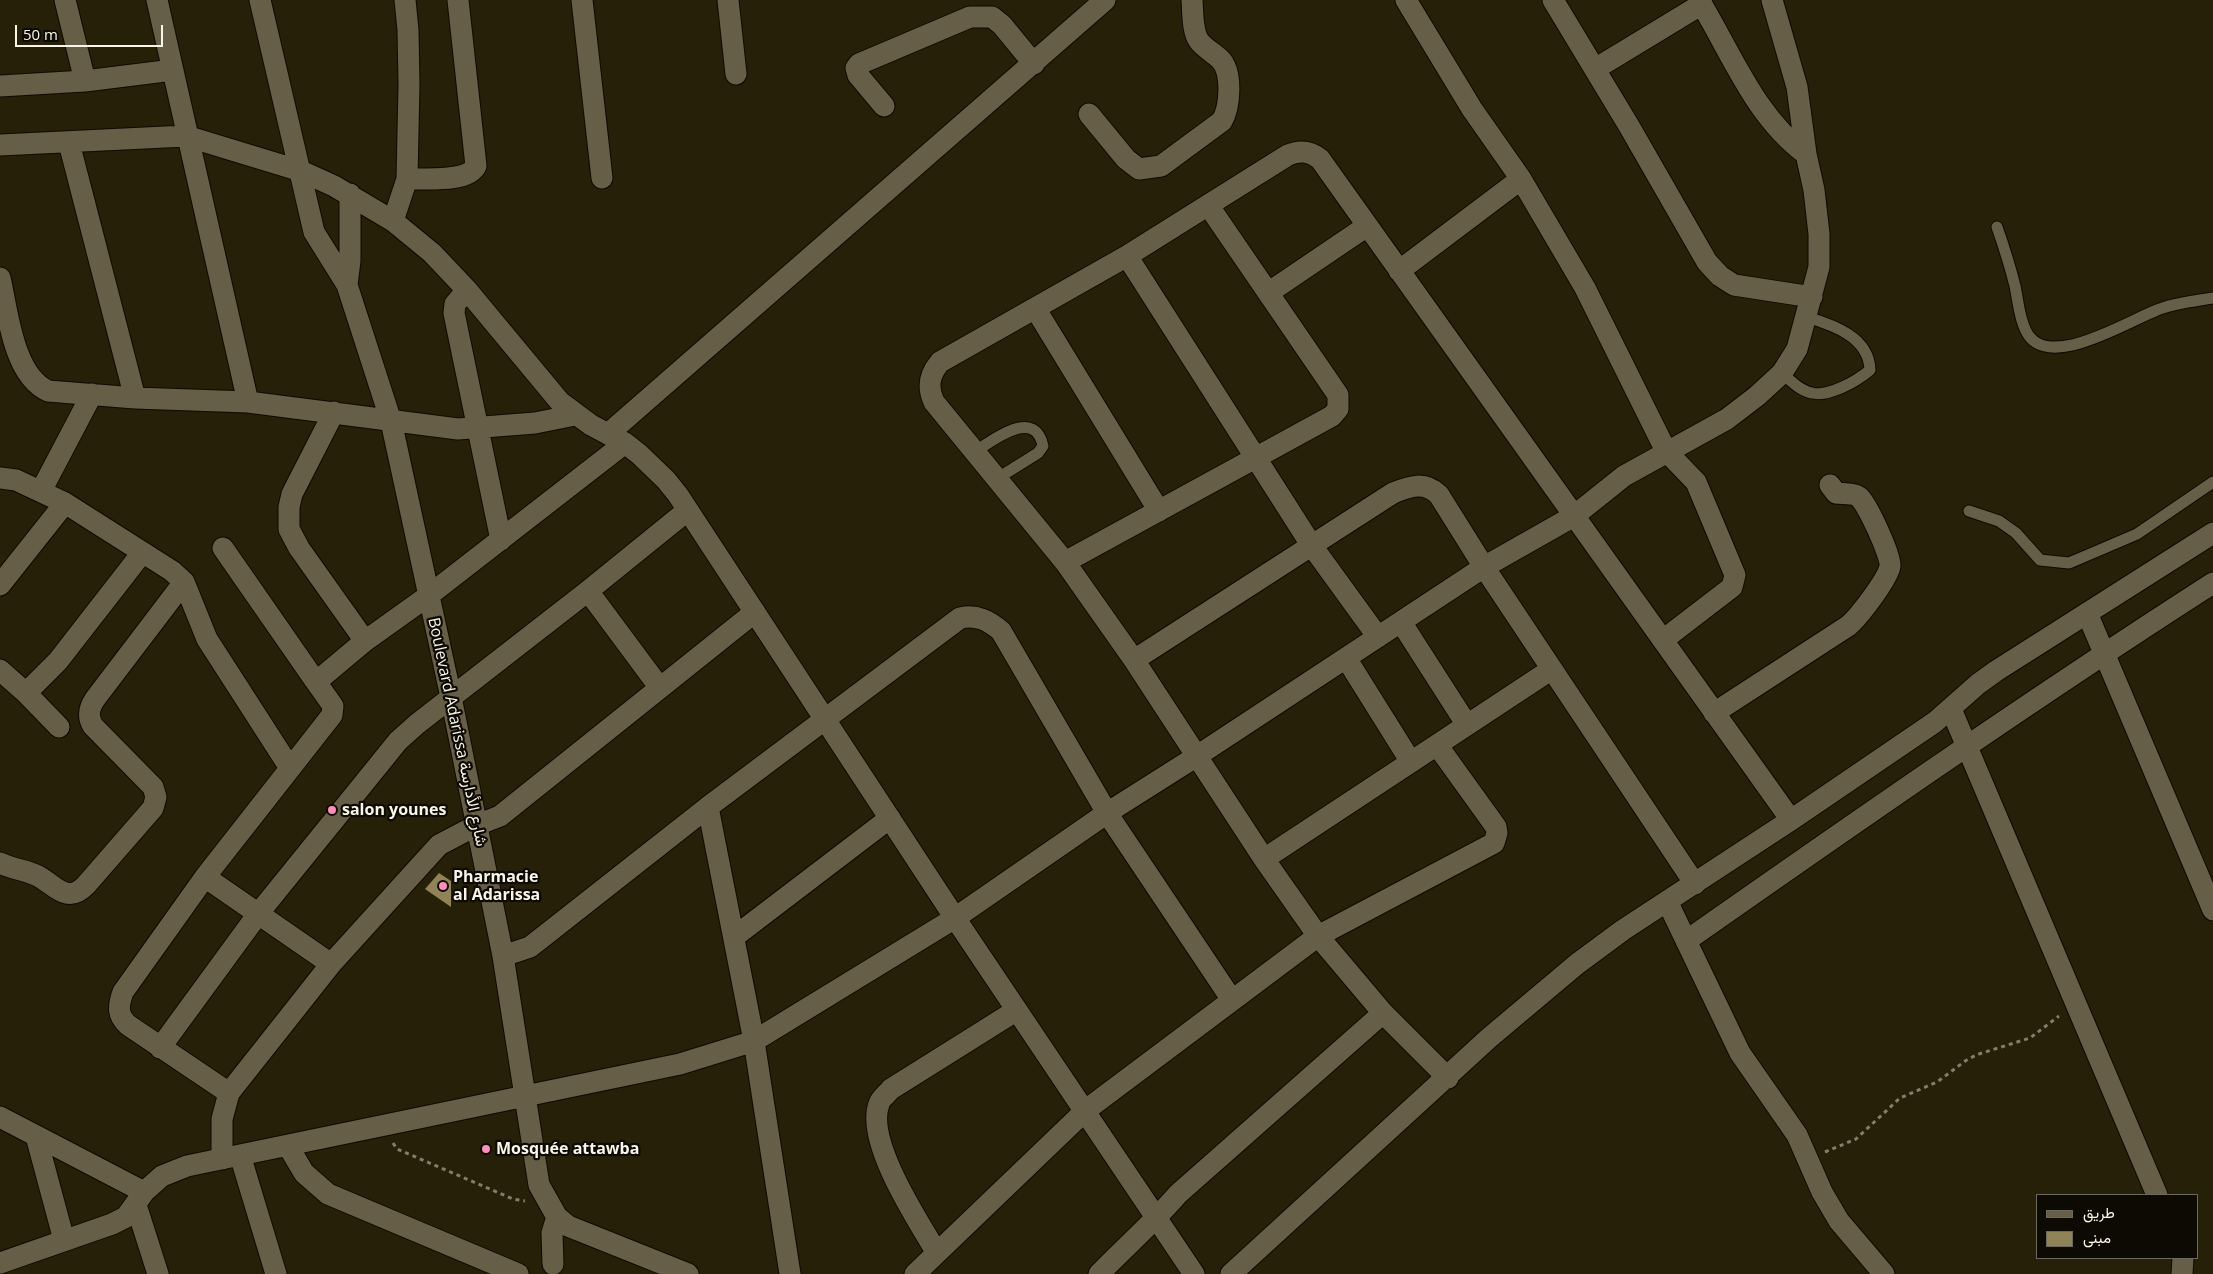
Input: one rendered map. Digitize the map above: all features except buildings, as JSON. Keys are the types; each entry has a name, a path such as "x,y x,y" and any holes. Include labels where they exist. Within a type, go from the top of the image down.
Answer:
{"street":[{"path":"65,0 85,81"},
{"path":"157,0 186,136 248,402"},
{"name":"Boulevard Adarissa شارع الأدارسة","path":"260,0 314,232 347,285 391,421 451,697 503,956 539,1186 552,1210"},
{"path":"393,221 408,179 409,84 405,0"},
{"path":"408,179 457,177 472,172 476,166 458,0"},
{"path":"582,0 602,178"},
{"path":"728,0 736,74"},
{"path":"316,682 365,642 501,540 616,438 798,266 1034,64 1105,0"},
{"path":"1089,114 1126,159 1139,169 1161,166 1222,121 1227,112 1228,81 1222,61 1199,41 1194,21 1192,0"},
{"path":"1406,0 1472,109 1521,179 1585,288 1666,451 1696,482 1735,575 1735,581 1732,586 1662,640"},
{"path":"1553,0 1595,68 1707,262 1720,276 1734,284 1810,307"},
{"path":"0,1263 112,1224 126,1217 140,1198 162,1176 187,1166 680,1064 754,1041 955,918 1108,813 1484,567 1574,516 1624,476 1666,451 1727,419 1782,373 1797,349 1810,307 1819,267 1819,234 1814,190 1806,154 1797,87 1772,0"},
{"path":"1595,68 1700,2 1751,90 1775,125 1791,143 1806,154"},
{"path":"884,106 858,75 856,68 859,64 970,17 992,17 1002,25 1034,64"},
{"path":"0,86 85,81 173,70"},
{"path":"0,145 186,136 300,171 350,194 393,221 432,253 467,290 548,388 575,415 616,438 666,480 688,510 955,918 1086,1110 1194,1274"},
{"path":"69,143 135,398"},
{"path":"1448,1078 1383,1013 1318,936 1264,859 1134,660 1065,562 934,402 929,385 930,376 940,362 1127,256 1288,155 1301,151 1308,152 1320,159 1791,820"},
{"path":"1399,270 1521,179"},
{"name":"Boulevard Adarissa شارع الأدارسة","path":"347,285 350,261 350,194"},
{"path":"1065,562 1256,459 1332,416 1338,409 1340,404 1338,395 1208,206"},
{"path":"1268,293 1367,226"},
{"path":"1127,256 1312,546 1378,637"},
{"path":"0,278 17,350 23,366 39,387 48,391 135,398 248,402 458,429 535,423 575,415"},
{"path":"467,290 455,304 454,313 501,540"},
{"path":"1034,308 1159,511"},
{"path":"41,491 92,394"},
{"path":"334,412 292,494 289,507 289,529 299,548 365,642"},
{"path":"0,478 16,480 65,503 172,571 184,582 207,639 290,768"},
{"path":"1134,660 1394,493 1415,486 1432,488 1440,495 1484,567 1695,884"},
{"path":"1714,713 1848,626 1859,617 1885,577 1890,567 1887,553 1864,502 1857,495 1836,493 1830,486"},
{"path":"0,585 65,503"},
{"path":"160,1048 258,914 398,741 688,510"},
{"path":"1231,1274 1448,1078 1489,1038 1577,964 1667,901 1791,820 1951,709 1984,680 2213,533"},
{"path":"223,548 334,706 332,714 205,877 124,992 119,1003 119,1014 122,1019 160,1048 229,1093"},
{"path":"26,693 58,661 142,553"},
{"path":"0,863 38,876 61,892 77,892 86,885 152,808 156,797 153,787 93,726 89,710 96,698 184,582"},
{"path":"1686,941 1967,746 2104,653 2213,583"},
{"path":"588,591 660,688"},
{"path":"276,1274 231,1157 222,1119 229,1093 331,964 439,845 477,825 500,816 755,612"},
{"path":"2087,613 2213,910"},
{"path":"503,956 530,947 824,718 960,618 969,616 978,617 990,622 1001,631 1108,813 1232,1000"},
{"path":"1401,622 1467,725"},
{"path":"1346,658 1411,762"},
{"path":"1264,859 1552,669"},
{"path":"0,670 26,693 59,727"},
{"path":"1951,709 2157,1194"},
{"path":"915,1274 1086,1110 1232,1000 1318,936 1494,843 1497,833 1496,827 1437,745"},
{"path":"708,807 754,1041 790,1274"},
{"path":"734,937 890,818"},
{"path":"205,877 331,964"},
{"path":"1667,901 1740,1053 1785,1116 1807,1155 1822,1192 1835,1214 1884,1274"},
{"path":"937,1253 901,1192 881,1144 876,1120 879,1103 891,1089 1017,1010"},
{"path":"1099,1274 1134,1238 1157,1219 1178,1194 1383,1013"},
{"path":"0,1117 36,1136 140,1198 158,1274"},
{"path":"36,1136 64,1240"},
{"path":"288,1146 304,1173 328,1194 518,1274"},
{"path":"552,1210 553,1264"},
{"path":"552,1210 568,1226 688,1274"},
{"path":"468,1253 474,1274"},
{"path":"2182,1274 2183,1259"}],"lane":[{"path":"1997,228 2010,262 2026,331 2036,344 2055,348 2071,344 2119,328 2158,309 2213,298"},
{"path":"1782,373 1802,389 1812,394 1828,392 1870,370 1870,360 1852,335 1832,325 1810,307"},
{"path":"976,451 1017,428 1025,427 1035,432 1042,439 1043,446 1038,453 998,478"},
{"path":"1969,511 1999,521 2016,533 2040,560 2069,563 2137,534 2213,482"}],"path":[{"path":"1807,1155 1833,1150 1856,1139 1867,1131 1891,1104 1910,1093 1937,1082 1968,1059 2030,1038 2054,1020 2074,997"},
{"path":"380,1126 397,1149 513,1199 552,1210"}],"place":[{"name":"salon younes","path":"332,810"},
{"name":"Pharmacie al Adarissa","path":"443,886"},
{"name":"Mosquée attawba","path":"486,1149"}]}
